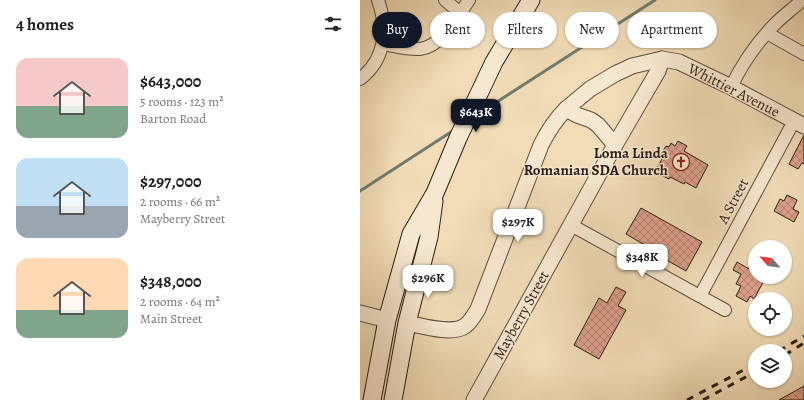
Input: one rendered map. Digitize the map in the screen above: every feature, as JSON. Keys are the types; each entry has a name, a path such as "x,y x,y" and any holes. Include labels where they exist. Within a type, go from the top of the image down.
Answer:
{"main road":[{"path":"372,400 387,320 411,234 435,193 458,138 494,62 531,0"},
{"path":"393,400 407,323 429,237 435,193"}],"street":[{"path":"378,0 382,12"},
{"path":"445,0 459,12"},
{"path":"461,12 469,0"},
{"path":"731,87 747,58 767,33 802,0"},
{"path":"767,33 804,54"},
{"path":"406,48 421,49 430,46"},
{"path":"360,79 374,65 381,48"},
{"path":"407,323 450,330 460,329 467,325 478,309 541,145 549,128 566,109 590,90 615,74 632,66 662,59"},
{"name":"Whittier Avenue","path":"662,59 679,62 731,87 799,124"},
{"name":"Mayberry Street","path":"474,400 615,145 658,71 662,59"},
{"path":"566,109 591,120 598,125 615,145"},
{"name":"A Street","path":"700,296 799,124"},
{"path":"571,225 725,310"},
{"path":"360,313 387,320"}],"building":[{"path":"804,135 804,164 802,163 798,169 789,164"},
{"name":"Loma Linda Romanian SDA Church","path":"678,141 687,146 684,151 708,165 696,188 685,182 684,184 670,177 669,179 659,174 660,171 656,170 663,157 660,156 666,146 669,147 671,143 675,146"},
{"path":"787,195 797,200 793,209 799,212 794,222 774,211 780,199 784,201"},
{"path":"641,208 702,242 686,271 647,249 648,247 626,234"},
{"path":"737,262 748,268 748,284 762,284 758,292 748,292 747,302 736,296 741,286 736,284 741,274 733,270"},
{"path":"616,287 626,292 618,306 626,310 599,359 574,345 599,298 607,303"},
{"path":"804,386 804,400 779,400 797,390"}],"waterway":[{"path":"475,116 655,0"},
{"path":"360,191 454,130"}],"railway":[{"path":"791,344 804,336"},
{"path":"792,351 804,343"},
{"path":"687,400 748,368"},
{"path":"703,400 748,376"}],"place":[{"name":"Loma Linda Romanian SDA Church","path":"681,162"}]}
